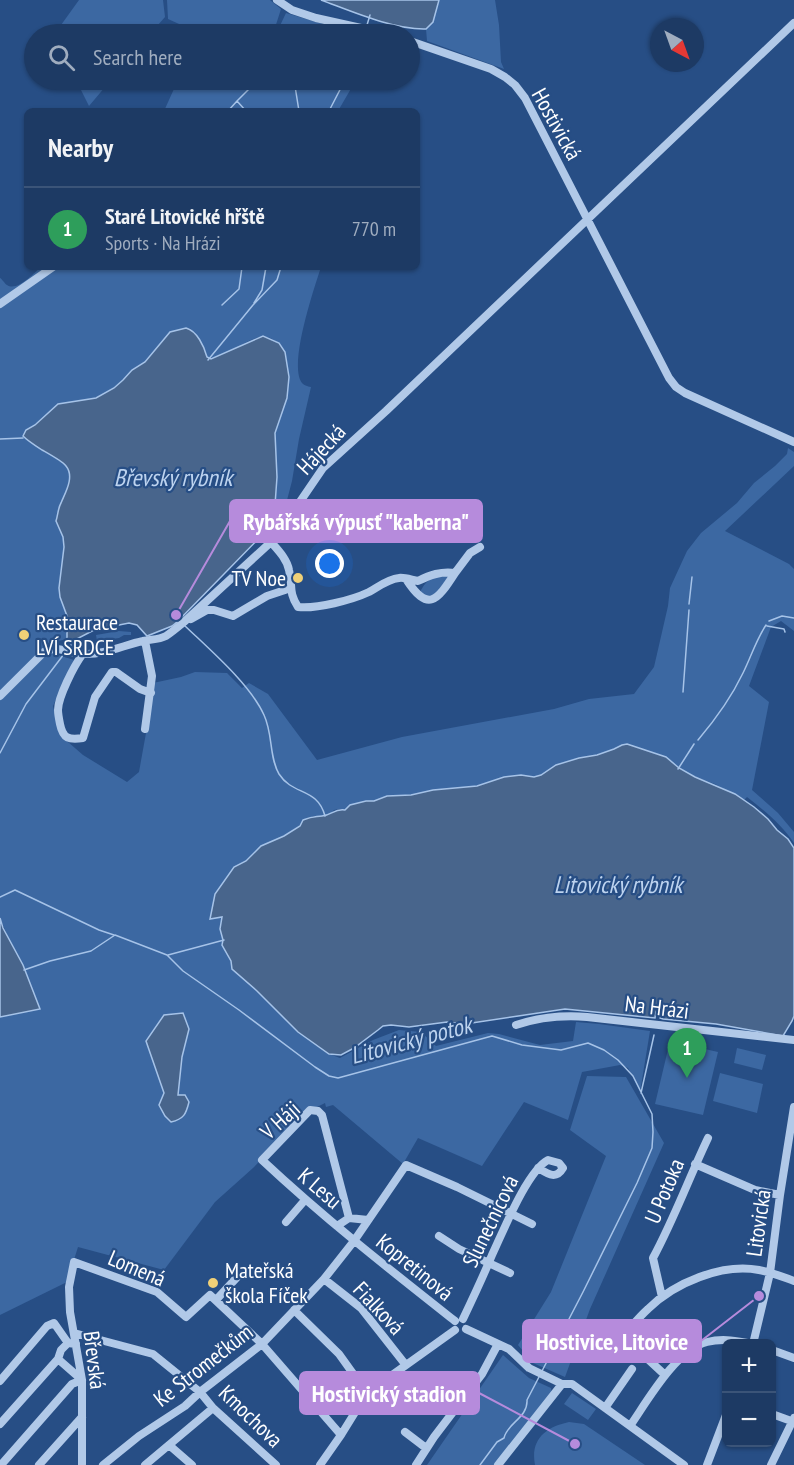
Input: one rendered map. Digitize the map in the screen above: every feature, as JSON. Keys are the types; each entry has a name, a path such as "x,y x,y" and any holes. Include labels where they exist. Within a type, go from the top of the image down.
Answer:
{"street":[{"path":"277,0 292,10 343,24"},
{"name":"Hájecká","path":"0,696 49,649 82,654 104,652 158,639 184,622 271,542 323,468 386,411 794,23"},
{"name":"Hostivická","path":"420,44 490,69 505,77 525,98 669,378 676,387 794,442"},
{"path":"0,304 49,270"},
{"path":"271,542 284,556 289,567 293,599 298,607 307,608 336,602 366,593 400,577 418,581 429,575 454,573"},
{"path":"406,579 415,592 426,600 433,599 470,553 480,547"},
{"path":"184,622 207,610 233,616 267,596 291,588"},
{"path":"145,641 152,676 145,729"},
{"path":"82,654 74,666 57,709 62,733 66,737 72,740 83,738 96,697 112,672 116,672 140,689 150,693"},
{"name":"Na Hrázi","path":"516,1025 544,1017 565,1015 794,1040"},
{"name":"V Háji","path":"262,1160 310,1110 318,1111 322,1115 349,1218"},
{"name":"Litovická","path":"754,1339 770,1273 794,1112"},
{"name":"U Potoka","path":"662,1297 653,1258 667,1232 708,1138"},
{"name":"K Lesu","path":"262,1160 354,1241"},
{"name":"Slunečnicová","path":"457,1323 532,1176 538,1168 545,1161 548,1160 559,1163 564,1168 557,1176 538,1168"},
{"path":"695,1164 755,1190 780,1195"},
{"name":"Ke Stromečkům","path":"102,1465 139,1436 185,1406 262,1344 324,1279 354,1241 406,1165 532,1224"},
{"path":"286,1222 305,1200"},
{"path":"337,1226 349,1218 368,1220"},
{"path":"439,1236 459,1249 510,1273"},
{"name":"Kopretinová","path":"354,1241 457,1323"},
{"name":"Lomená","path":"74,1262 157,1292 186,1317 210,1295 216,1300"},
{"name":"Břevská","path":"74,1262 69,1287 74,1333 72,1344 82,1380 82,1465"},
{"path":"665,1375 623,1336 662,1297 690,1280 715,1272 758,1269 794,1281"},
{"path":"240,1274 216,1300 262,1344 341,1435"},
{"name":"Fialková","path":"324,1279 361,1308 405,1364"},
{"path":"294,1310 339,1354 367,1393"},
{"path":"0,1381 46,1326 54,1323 72,1344 61,1350 58,1359 0,1424"},
{"path":"320,1465 367,1393 457,1323 460,1332 466,1329 514,1353 534,1371 562,1384 572,1384 684,1465"},
{"name":"Kmochova","path":"74,1333 153,1353 200,1392 213,1408 276,1465"},
{"path":"630,1426 665,1375 690,1350 706,1342 722,1340"},
{"path":"416,1465 426,1448 482,1374 498,1344"},
{"path":"776,1352 794,1358"},
{"path":"1,1465 72,1384 82,1380 58,1359"},
{"path":"605,1408 632,1369"},
{"path":"498,1465 562,1384"},
{"path":"146,1465 213,1408"},
{"path":"771,1465 794,1421 776,1416"},
{"path":"39,1465 82,1417"},
{"path":"707,1465 722,1426"},
{"path":"405,1432 426,1448"},
{"path":"170,1445 192,1465"}],"shaded area":[{"path":"79,0 163,0 165,17 159,24 62,24"},
{"path":"167,0 270,0 281,9 276,24 179,24 168,19"},
{"path":"439,0 495,0 501,62 504,69 427,41 426,29 433,22"},
{"path":"286,13 323,24 281,24"},
{"path":"81,90 103,90 89,106"},
{"path":"173,90 350,90 340,108 165,108"},
{"path":"38,270 320,270 300,344 299,374 302,383 311,387 286,504 275,505 277,477 275,433 287,398 279,343 268,337 259,337 213,358 207,357 190,328 170,332 145,362 132,370 114,388 96,398 58,404 26,430 23,436 64,464 70,475 56,521 63,537 64,548 59,588 67,616 67,639 50,643 0,692 0,278 11,286 25,281"},
{"path":"788,448 794,452 794,466 725,531 789,564 794,569 794,631 781,621 771,627 749,686 769,702 752,790 778,813 794,832 794,843 772,818 747,797 744,800 715,784 695,777 666,757 622,745 597,755 556,765 534,777 521,775 477,786 387,796 374,801 364,801 345,810 334,810 321,817 313,816 284,836 261,846 246,861 234,867 210,919 222,917 220,929 222,945 233,969 298,1032 329,1054 340,1058 373,1040 399,1030 421,1032 436,1046 488,1033 540,1045 573,1041 576,1022 599,1024 650,1031 640,1092 628,1068 620,1065 582,1072 568,1120 524,1102 482,1166 418,1138 403,1164 333,1105 326,1107 325,1103 310,1109 253,1168 215,1202 164,1270 78,1247 67,1282 0,1315 0,1017 39,1009 0,918 0,699 45,655 52,653 74,660 53,706 60,735 83,755 127,782 139,772 153,683 195,672 227,673 242,688 249,683 268,694 317,760 402,737 554,709 589,699 634,694 654,667 670,588 687,551 701,533 737,503 754,483 787,454"},
{"path":"445,574 448,577 435,596 427,598 420,592 430,580"},
{"path":"119,631 131,632 131,635 97,641 96,635"},
{"path":"670,1041 718,1052 703,1115 655,1104"},
{"path":"737,1048 766,1055 762,1070 734,1063"},
{"path":"720,1073 763,1084 757,1113 713,1101"},
{"path":"587,1076 626,1077 664,1143 590,1309 565,1377 533,1363 518,1345 551,1292 606,1156 570,1130"},
{"path":"503,1355 529,1378 551,1388 552,1394 496,1465 427,1465"},
{"path":"572,1393 596,1409 588,1420 564,1404"},
{"path":"569,1422 584,1424 645,1465 535,1465 537,1441 553,1427"}],"water":[{"path":"321,0 439,0 433,22 426,29 420,28 420,24 391,24"},
{"name":"Břevský rybník","path":"186,328 197,336 207,357 211,359 263,336 279,343 285,352 289,377 287,398 275,433 277,477 275,505 271,520 267,530 182,617 177,613 174,618 177,622 172,626 147,636 137,625 129,623 94,630 73,641 67,639 67,616 59,588 64,547 63,537 56,521 68,485 69,470 64,464 23,436 26,430 58,404 96,398 114,388 132,370 145,362 170,332"},
{"name":"Litovický rybník","path":"627,744 666,757 695,777 735,794 768,819 794,848 794,1016 783,1036 716,1024 663,1019 660,1018 660,1012 656,1012 655,1018 565,1009 465,1024 447,1022 409,1027 383,1026 341,1055 329,1054 298,1032 232,969 231,961 222,945 220,929 222,917 210,919 215,894 234,867 246,861 261,846 300,826 303,820 345,810 350,805 387,796 477,786 504,777 521,775 534,777 556,765 597,755"},
{"path":"0,918 23,965 40,1009 0,1017"},
{"path":"183,1013 189,1029 182,1057 178,1095 185,1095 189,1102 184,1115 171,1122 159,1105 164,1093 146,1041 164,1015"}],"waterway":[{"name":"Litovický potok","path":"367,24 370,15"},
{"path":"243,108 237,101 248,90"},
{"path":"296,90 299,108"},
{"name":"Litovický potok","path":"331,108 340,90"},
{"path":"231,108 237,101"},
{"path":"222,305 239,289 242,270"},
{"path":"254,303 262,290 265,270"},
{"name":"Litovický potok","path":"208,360 253,305 277,280 280,270"},
{"path":"0,439 23,438"},
{"path":"689,604 692,577"},
{"path":"683,692 689,610"},
{"path":"769,621 782,616 794,618"},
{"path":"184,625 228,667 258,703 267,722 279,774 291,786 316,800 325,816"},
{"path":"698,740 734,690 766,625"},
{"path":"767,626 784,629 785,632"},
{"name":"Litovický potok","path":"69,648 74,640"},
{"name":"Litovický potok","path":"0,753 26,704 64,654"},
{"path":"678,769 694,744"},
{"path":"0,897 15,890 114,935"},
{"name":"Litovický potok","path":"24,970 91,951 115,935 167,955 183,971 315,1067 329,1076 338,1078 492,1036 522,1045 561,1050 588,1043 618,1060 633,1076 652,1114 652,1148 637,1183 542,1371"},
{"name":"Litovický potok","path":"168,955 224,940"},
{"name":"Litovický potok","path":"641,1093 654,1035"},
{"name":"Litovický potok","path":"480,1465 521,1416 540,1375"}],"place":[{"name":"TV Noe","path":"298,578"},
{"name":"Rybářská výpusť \"kaberna\"","path":"176,615"},
{"name":"Restaurace LVÍ SRDCE","path":"24,635"},
{"name":"Staré Litovické hřště","path":"687,1078"},
{"name":"Mateřská škola Fíček","path":"213,1283"},
{"name":"Hostivice, Litovice","path":"759,1296"},
{"name":"Hostivický stadion","path":"575,1444"}]}
